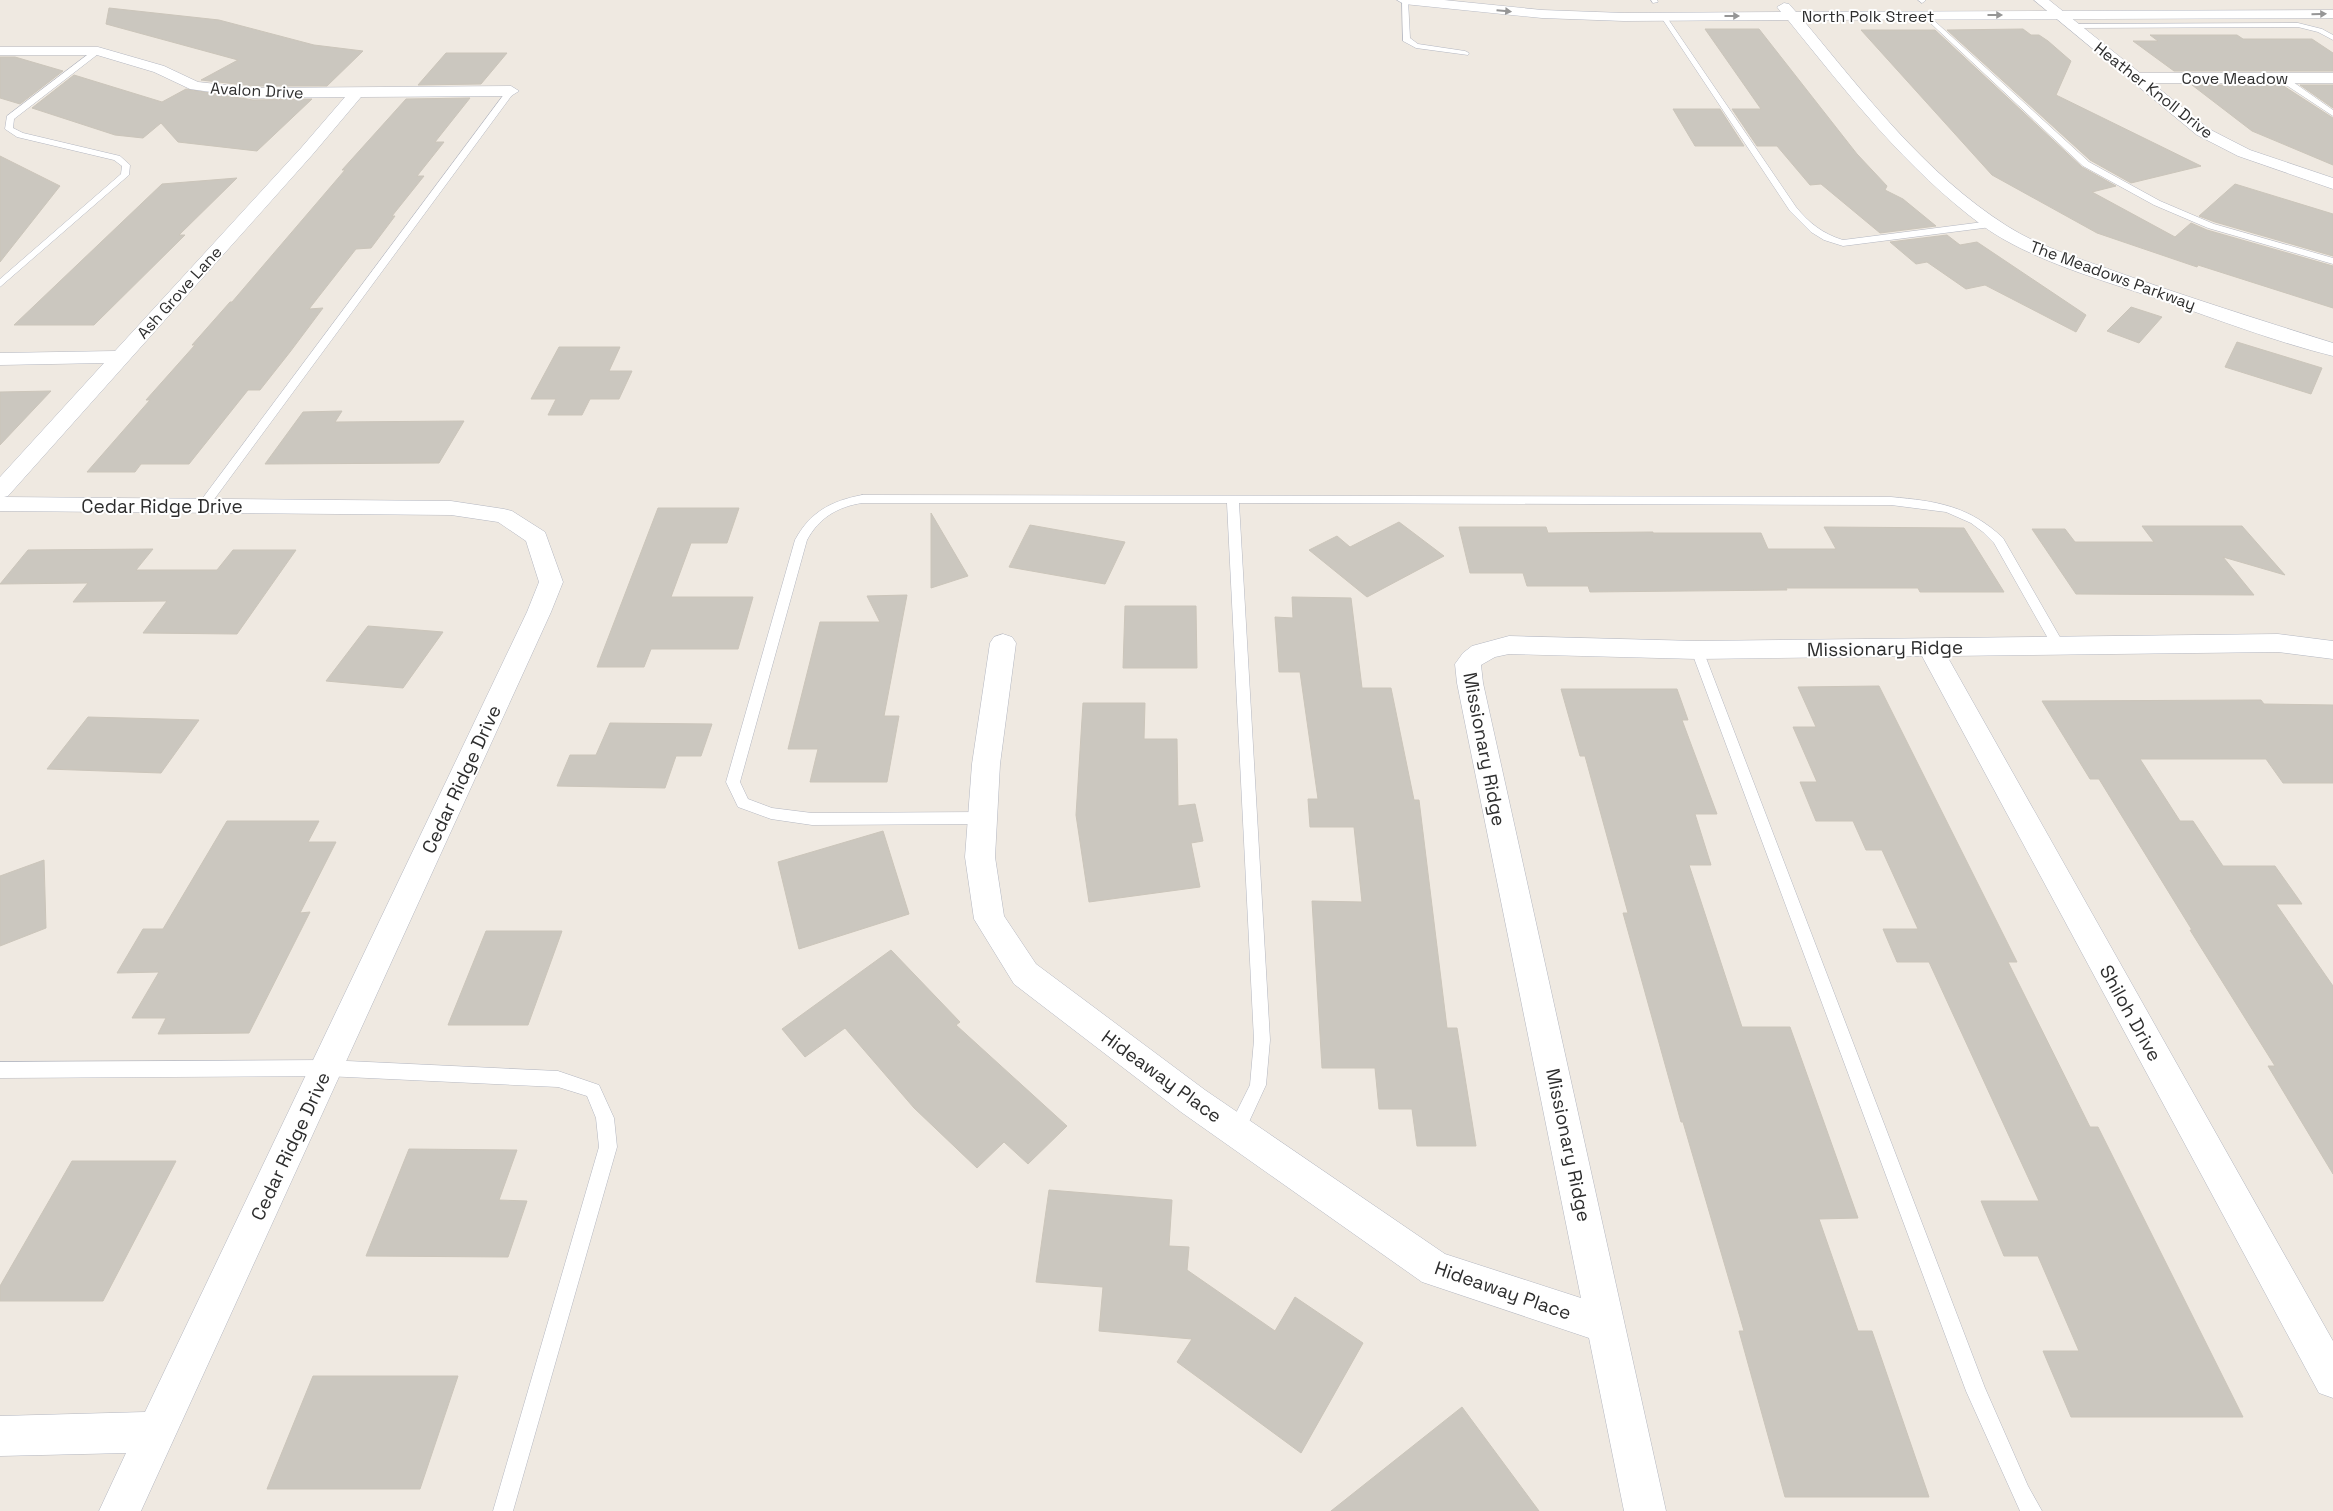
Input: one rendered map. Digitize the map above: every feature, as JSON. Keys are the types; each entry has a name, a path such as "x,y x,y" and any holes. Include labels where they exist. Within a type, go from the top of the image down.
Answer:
{"street":[{"name":"North Polk Street","path":"1404,0 1542,14 1664,17 1795,9 1926,16 2060,8 2333,14"},
{"path":"2032,0 2042,0"},
{"name":"Heather Knoll Drive","path":"2042,0 2060,8 2074,26 2203,132 2244,153 2333,184"},
{"path":"1638,1 1670,2"},
{"name":"The Meadows Parkway","path":"1776,1 1795,9 1907,151 1945,188 1992,224 2039,250 2129,284 2333,350"},
{"name":"North Polk Street","path":"1903,1 1925,1"},
{"name":"Avalon Drive","path":"5,51 98,51 159,70 195,86 253,93 511,91"},
{"name":"Cove Meadow","path":"2137,78 2333,78"},
{"name":"Ash Grove Lane","path":"0,491 7,474 119,357 307,151 357,92"},
{"path":"0,359 119,357"},
{"name":"Cedar Ridge Drive","path":"0,504 451,508 504,516 537,537 551,582 539,612 120,1511"},
{"name":"Hideaway Place","path":"1003,643 986,764 980,857 989,919 1025,974 1193,1101 1435,1269 1607,1325"},
{"name":"Missionary Ridge","path":"1645,1511 1470,683 1468,664 1474,655 1486,649 1509,645 1697,650 2278,643 2333,650"},
{"name":"Shiloh Drive","path":"1930,648 2321,1335 2333,1379"},
{"path":"0,1436 156,1432"}],"lane":[{"path":"1404,0 1406,39 1416,46 1464,53"},
{"path":"1926,16 2086,164 2157,203 2211,226 2333,261"},
{"path":"1664,17 1793,208 1813,232 1827,239 1842,243 1992,224"},
{"path":"2074,26 2298,25 2320,30 2333,38"},
{"path":"0,284 125,175 126,165 117,158 20,135 9,129 10,118 15,113 98,51"},
{"path":"2280,77 2333,114"},
{"path":"202,506 511,91"},
{"path":"983,818 812,819 771,813 743,803 733,782 802,540 807,527 817,516 831,507 846,502 862,500 1892,500 1926,503 1948,507 1971,518 1994,535 2059,646"},
{"path":"1233,500 1262,1040 1258,1085 1236,1131"},
{"path":"1697,650 1976,1391 2032,1511"},
{"path":"0,1070 326,1068 558,1079 593,1090 605,1118 608,1147 503,1511"}],"building":[{"path":"109,8 219,20 314,45 363,51 327,86 253,86 201,80 238,60 106,24"},
{"path":"1705,29 1759,29 1857,154 1887,186 1885,190 1903,199 1936,226 1880,233 1821,184 1810,185 1777,146 1757,146 1732,109 1761,109"},
{"path":"2023,29 2031,35 2039,35 2048,41 2071,61 2056,95 2201,166 2131,183 2090,160 1947,30"},
{"path":"1861,30 1935,30 2082,167 2116,186 2092,192 2175,237 2191,223 2207,230 2333,266 2333,308 2198,265 2197,267 2097,233 1992,175"},
{"path":"2150,35 2237,35 2243,39 2312,39 2333,53 2333,71 2174,71 2133,41 2158,41"},
{"path":"446,53 507,53 481,84 418,85"},
{"path":"0,57 15,57 63,71 20,104 0,98"},
{"path":"74,75 162,102 186,89 253,100 312,99 257,151 178,142 161,123 143,138 115,135 32,108"},
{"path":"2192,85 2282,85 2333,118 2333,165 2252,131"},
{"path":"2300,85 2333,85 2333,108"},
{"path":"470,98 435,142 444,142 417,176 424,176 392,216 395,216 371,248 356,249 309,309 323,308 290,352 260,390 248,390 189,464 141,464 135,472 87,472 150,400 146,400 195,345 192,345 232,302 345,170 342,170 406,99"},
{"path":"1673,109 1720,109 1744,146 1695,146"},
{"path":"0,156 60,186 0,262"},
{"path":"237,178 179,235 185,235 94,325 14,325 162,184"},
{"path":"2235,184 2333,214 2333,256 2199,216"},
{"path":"1947,235 1960,245 1977,242 2086,315 2076,332 1985,285 1966,289 1927,262 1916,264 1890,242"},
{"path":"2131,307 2162,317 2139,343 2107,331"},
{"path":"2237,342 2322,368 2311,394 2225,367"},
{"path":"559,347 620,347 609,371 632,371 619,399 590,399 582,415 548,415 556,399 531,399"},
{"path":"51,391 0,445 0,392"},
{"path":"342,411 335,422 464,421 439,463 265,464 303,412"},
{"path":"658,508 739,508 727,543 691,543 671,597 753,597 738,649 651,649 644,667 597,667"},
{"path":"931,513 968,576 931,588"},
{"path":"1399,522 1444,556 1367,597 1309,550 1337,536 1350,547"},
{"path":"1030,525 1125,542 1105,584 1009,567"},
{"path":"2142,526 2242,526 2285,575 2223,557 2254,595 2076,594 2032,529 2065,529 2075,542 2154,542"},
{"path":"1459,527 1546,527 1548,533 1761,533 1768,549 1836,549 1824,527 1964,528 2004,592 1920,592 1918,588 1786,588 1787,590 1590,592 1588,586 1527,586 1523,573 1470,573"},
{"path":"153,549 136,570 217,570 233,550 296,550 237,634 143,633 167,601 73,602 88,583 0,584 28,550"},
{"path":"907,595 884,716 899,716 887,782 810,782 818,749 788,749 820,622 880,622 867,596"},
{"path":"1292,597 1351,598 1362,688 1391,688 1414,800 1419,800 1447,1028 1457,1028 1476,1146 1417,1146 1412,1109 1379,1109 1375,1068 1322,1068 1312,901 1362,902 1354,827 1310,827 1308,799 1318,799 1300,672 1279,672 1275,617 1293,618"},
{"path":"1125,606 1196,606 1197,668 1123,668"},
{"path":"368,626 443,632 403,688 326,681"},
{"path":"1879,686 2017,962 2008,962 2090,1127 2098,1127 2243,1417 2071,1417 2043,1351 2079,1351 2038,1256 2004,1256 1981,1201 2039,1201 1929,962 1897,962 1883,929 1918,929 1882,850 1866,850 1853,821 1816,821 1800,782 1817,782 1793,727 1816,727 1798,687"},
{"path":"1561,689 1677,689 1688,720 1682,720 1717,814 1695,814 1711,865 1689,865 1742,1027 1790,1027 1858,1218 1819,1219 1858,1331 1872,1331 1929,1497 1785,1497 1739,1331 1744,1331 1683,1122 1681,1122 1623,913 1628,913 1585,756 1580,756"},
{"path":"2261,700 2264,704 2333,705 2333,783 2283,783 2266,759 2140,759 2180,821 2193,821 2223,866 2275,866 2302,904 2276,904 2333,986 2333,1174 2268,1066 2275,1066 2190,930 2192,930 2099,779 2090,779 2042,701"},
{"path":"1083,703 1145,703 1144,739 1177,739 1178,806 1195,804 1203,841 1191,843 1200,887 1089,902 1076,815"},
{"path":"88,717 199,720 161,773 47,769"},
{"path":"610,723 712,724 701,756 676,756 665,788 557,786 570,755 596,755"},
{"path":"227,821 319,821 308,842 336,842 300,913 310,912 249,1033 158,1034 166,1018 132,1018 159,972 117,973 143,929 163,929"},
{"path":"883,831 909,914 799,949 778,862"},
{"path":"44,860 46,928 0,946 0,876"},
{"path":"486,931 562,931 528,1025 448,1025"},
{"path":"891,950 960,1022 956,1025 1067,1126 1028,1164 1004,1142 977,1168 914,1108 845,1028 805,1057 782,1029"},
{"path":"409,1149 517,1150 499,1200 527,1201 508,1257 366,1256"},
{"path":"72,1161 176,1161 103,1301 0,1301 0,1286"},
{"path":"1049,1190 1172,1200 1169,1246 1189,1247 1187,1270 1275,1331 1295,1297 1363,1343 1301,1453 1177,1362 1192,1339 1099,1331 1103,1287 1036,1282"},
{"path":"313,1376 458,1376 420,1489 267,1489"},
{"path":"1462,1407 1539,1511 1331,1511"}]}
